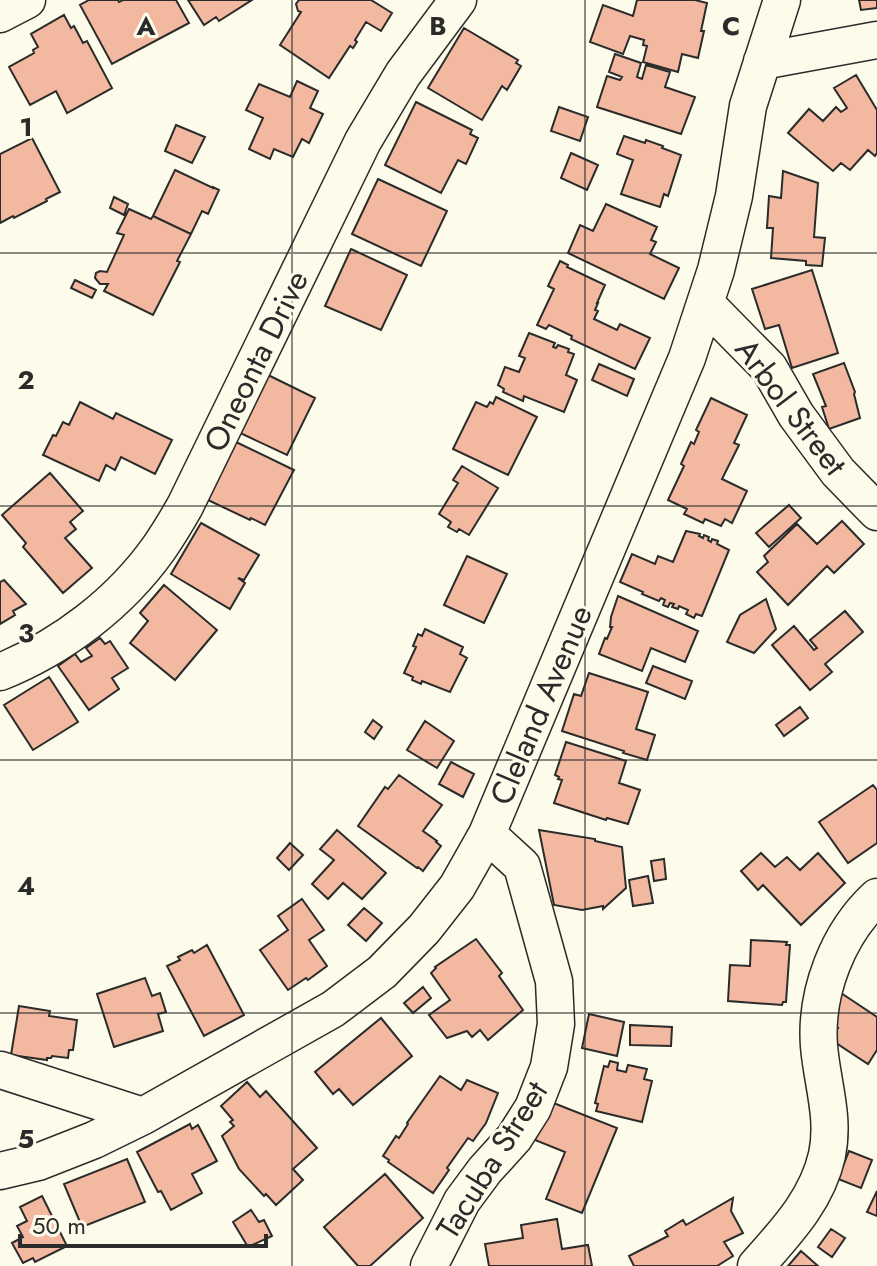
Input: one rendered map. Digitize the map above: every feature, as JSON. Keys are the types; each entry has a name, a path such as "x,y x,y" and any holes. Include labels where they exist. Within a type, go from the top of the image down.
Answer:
{"street":[{"path":"0,14 27,0"},
{"name":"Oneonta Drive","path":"0,672 23,663 72,634 121,593 158,549 185,506 363,141 403,74 458,0"},
{"name":"Cleland Avenue","path":"0,1171 38,1162 94,1140 143,1116 333,1009 382,972 424,929 457,887 487,834 687,358 716,270 734,196 748,106 782,0"},
{"path":"762,61 877,40"},
{"name":"Arbol Street","path":"705,303 769,368 796,415 838,472 877,512"},
{"name":"Tacuba Street","path":"429,1266 462,1201 514,1138 533,1108 549,1067 556,1024 554,981 522,866 487,834"},
{"path":"756,1266 801,1214 818,1185 828,1153 830,1118 819,1045 821,1005 829,969 848,931 877,897"},
{"path":"1,1070 143,1116"}],"building":[{"path":"89,0 176,0 189,23 112,64 80,5"},
{"path":"188,0 252,0 219,21 216,17 204,25"},
{"path":"299,0 371,0 392,13 381,31 366,22 355,40 357,42 353,48 350,46 329,78 280,45 301,12 296,4"},
{"path":"637,0 695,0 707,3 698,58 682,54 678,72 643,62 647,46 643,45 644,40 630,36 623,54 590,42 603,5 633,16"},
{"path":"859,0 877,0 877,8 861,10"},
{"path":"64,15 83,43 87,41 112,88 67,113 56,91 30,105 9,67 34,53 33,50 38,47 31,34"},
{"path":"464,28 518,60 516,63 521,66 507,90 502,86 482,120 428,88"},
{"path":"615,54 641,63 637,77 642,79 646,65 670,72 665,87 695,97 681,134 597,107 607,76 620,80 622,77 609,72"},
{"path":"856,75 877,110 877,153 875,156 868,150 850,170 841,163 833,171 788,133 809,109 823,121 836,107 841,112 847,108 834,88"},
{"path":"297,81 318,91 310,108 323,114 309,143 302,139 293,157 274,149 270,159 249,149 263,118 246,110 259,84 290,97"},
{"path":"416,102 472,130 470,134 478,138 466,164 458,160 441,193 385,165"},
{"path":"559,107 588,117 580,141 551,131"},
{"path":"176,125 205,137 192,163 165,151"},
{"path":"624,136 645,143 646,140 681,155 668,196 664,194 660,207 621,194 633,160 617,154"},
{"path":"32,138 60,192 0,223 0,154"},
{"path":"571,153 598,165 587,190 561,178"},
{"path":"175,170 219,190 208,214 202,211 191,234 153,216"},
{"path":"783,171 818,183 814,237 825,238 822,266 806,265 806,261 771,258 773,228 767,228 769,196 781,198"},
{"path":"378,179 447,211 421,266 352,234"},
{"path":"114,197 128,204 124,215 110,208"},
{"path":"606,204 657,227 651,240 656,242 650,254 679,268 664,299 568,253 580,225 593,231"},
{"path":"129,209 151,219 153,216 191,234 153,315 104,291 108,284 100,284 95,278 100,271 107,272 124,235 117,233"},
{"path":"351,249 407,275 381,330 325,306"},
{"path":"560,261 605,285 594,319 617,330 620,324 650,338 635,369 571,339 572,336 549,325 546,329 537,325 554,289 548,286"},
{"path":"812,270 838,353 792,368 779,325 765,329 752,289"},
{"path":"75,280 96,290 92,298 71,288"},
{"path":"529,333 555,343 553,347 558,345 574,354 566,375 577,380 564,412 524,396 523,401 503,392 504,389 498,385 505,367 519,372 525,358 519,356"},
{"path":"844,363 855,392 860,418 829,429 822,407 826,406 813,374"},
{"path":"599,364 634,379 627,396 592,380"},
{"path":"266,374 315,398 287,455 238,432"},
{"path":"496,397 537,417 508,475 453,449 476,402 487,407 490,402 493,404"},
{"path":"711,398 747,415 734,443 739,445 722,479 747,491 732,523 725,519 721,526 705,519 703,523 684,514 687,509 668,500"},
{"path":"80,402 113,419 116,413 172,440 155,474 121,457 115,470 106,465 99,481 43,455 63,422 69,425"},
{"path":"236,442 294,470 265,525 208,500"},
{"path":"462,466 498,488 469,535 448,527 451,522 439,514 458,483 453,480"},
{"path":"50,473 83,511 70,522 76,529 65,538 92,568 63,593 23,547 26,543 2,515"},
{"path":"789,505 801,518 769,547 756,533"},
{"path":"842,521 864,544 834,573 827,566 788,605 757,572 768,562 764,556 797,524 817,544"},
{"path":"201,523 259,555 244,580 238,578 245,583 230,609 171,574"},
{"path":"686,531 700,534 703,538 704,535 709,537 711,542 712,539 718,541 717,544 729,550 702,616 696,614 694,618 686,614 688,610 672,607 674,604 670,603 668,607 663,605 665,600 661,598 659,601 620,582 632,554 655,564 658,556 673,562"},
{"path":"467,556 507,574 484,623 444,605"},
{"path":"4,580 26,604 0,624 0,582"},
{"path":"164,585 217,630 175,680 130,643 148,621 140,613"},
{"path":"618,596 698,631 685,662 651,648 642,671 599,654 612,627 611,617"},
{"path":"766,599 776,629 754,653 727,642 740,615"},
{"path":"845,611 863,632 825,664 832,672 810,690 772,645 794,626 814,650 817,648 810,640"},
{"path":"425,629 463,647 460,654 467,658 450,692 422,681 421,684 404,673 416,647 413,646 418,634 422,636"},
{"path":"100,638 105,644 110,641 128,668 112,678 119,689 89,710 58,666 75,654 81,662 92,656 86,648"},
{"path":"653,666 692,681 685,699 646,683"},
{"path":"589,673 648,692 636,729 655,735 647,760 562,731 574,694 581,696"},
{"path":"49,677 78,722 33,750 4,705"},
{"path":"800,707 808,718 784,736 776,725"},
{"path":"373,720 382,727 374,739 365,732"},
{"path":"425,721 454,741 437,768 407,750"},
{"path":"566,742 626,761 619,783 640,790 628,824 554,803 562,780 555,775"},
{"path":"451,762 474,774 463,797 439,784"},
{"path":"399,775 442,805 423,831 441,846 423,871 358,826 385,787 388,789"},
{"path":"873,785 877,790 877,843 848,863 819,822"},
{"path":"337,830 386,873 362,899 343,883 328,899 312,884 334,860 320,849"},
{"path":"539,830 595,839 622,847 626,888 603,909 603,906 582,910 554,905"},
{"path":"290,843 303,855 289,870 277,858"},
{"path":"761,853 775,867 787,857 800,870 818,853 845,883 801,925 763,885 758,890 741,871"},
{"path":"664,859 666,879 654,881 651,861"},
{"path":"648,876 653,903 633,906 629,880"},
{"path":"302,899 324,930 309,940 327,966 288,990 260,950 288,930 278,916"},
{"path":"364,908 382,923 366,941 348,925"},
{"path":"476,939 502,973 499,976 523,1010 488,1040 480,1030 472,1037 467,1031 447,1038 429,1015 450,1000 431,973"},
{"path":"751,940 787,942 786,945 790,945 786,1002 782,1005 728,1001 730,965 750,966"},
{"path":"207,945 244,1015 204,1036 167,966 180,960 178,957 192,950 194,953"},
{"path":"145,978 152,996 160,993 166,1012 158,1014 163,1031 114,1047 97,994"},
{"path":"423,987 431,998 413,1013 404,1003"},
{"path":"841,993 877,1017 877,1050 868,1064 830,1039 838,1028 830,1023"},
{"path":"19,1006 50,1011 49,1016 77,1020 73,1050 69,1050 68,1058 52,1056 47,1060 11,1055"},
{"path":"589,1014 624,1022 617,1056 582,1048"},
{"path":"381,1018 412,1056 353,1105 339,1089 333,1094 315,1072"},
{"path":"630,1025 672,1027 671,1046 630,1045"},
{"path":"610,1061 618,1063 617,1070 626,1072 628,1065 647,1069 644,1079 652,1081 642,1122 596,1111 604,1066 608,1067"},
{"path":"440,1076 461,1090 467,1080 498,1093 486,1123 473,1141 468,1138 433,1193 383,1156 396,1136 399,1138"},
{"path":"247,1082 260,1097 266,1091 317,1148 293,1169 303,1180 276,1205 239,1169 222,1136 234,1126 230,1122 233,1120 221,1106"},
{"path":"551,1102 617,1128 582,1213 546,1199 565,1152 535,1140"},
{"path":"190,1124 192,1129 198,1125 217,1161 192,1174 202,1193 171,1210 137,1152"},
{"path":"849,1151 872,1160 861,1188 838,1179"},
{"path":"127,1159 145,1202 82,1227 64,1184"},
{"path":"385,1174 423,1218 370,1266 358,1266 324,1227"},
{"path":"877,1191 877,1216 867,1212"},
{"path":"42,1196 67,1246 35,1262 33,1258 23,1263 12,1243 23,1237 17,1226 27,1221 20,1207"},
{"path":"733,1198 731,1211 743,1233 724,1242 733,1256 717,1266 634,1266 629,1256 668,1236 665,1231 683,1220 686,1225"},
{"path":"251,1210 259,1222 264,1220 272,1236 248,1247 233,1222"},
{"path":"557,1219 562,1249 588,1245 592,1266 489,1266 485,1244 523,1238 521,1225"},
{"path":"831,1229 845,1238 832,1257 818,1247"},
{"path":"801,1251 818,1266 788,1266"}]}
